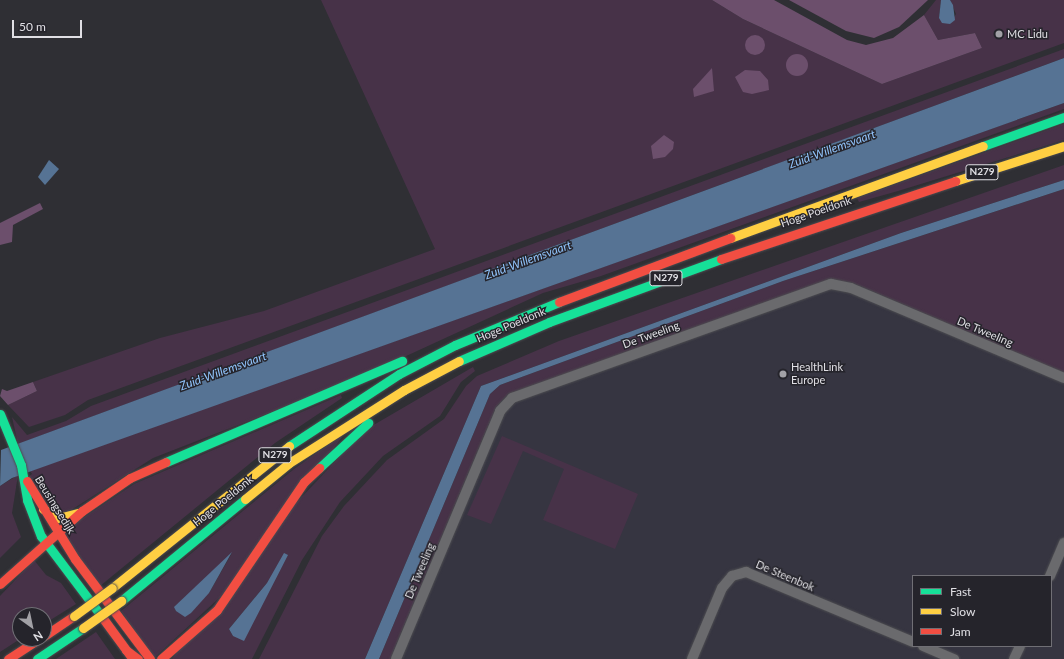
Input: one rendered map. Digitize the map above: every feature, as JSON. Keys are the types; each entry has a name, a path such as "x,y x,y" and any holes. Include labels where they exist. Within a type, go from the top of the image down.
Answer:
{"main road":[{"name":"Hoge Poeldonk","path":"52,631 112,588 308,431 399,374 455,345 607,282 1064,117"},
{"name":"Hoge Poeldonk","path":"37,659 121,601 290,463 354,420 438,372 542,325 700,266 1064,146"},
{"name":"N279","path":"0,584 45,541 82,511 130,478 176,456 274,418 434,346 455,345"},
{"name":"N279","path":"161,659 217,610 244,574 276,518 330,454 438,372"},
{"path":"0,416 14,446 24,478"},
{"name":"Beusingsedijk","path":"24,478 57,532 150,659"},
{"name":"Beusingsedijk","path":"24,478 31,514 45,541 132,659"},
{"name":"N279","path":"43,509 63,518 82,511"},
{"path":"8,659 27,647"},
{"path":"126,650 138,659"}],"street":[{"name":"De Tweeling","path":"396,659 500,412 512,398 832,284 851,288 1064,378"},
{"path":"1050,575 1064,543"},
{"name":"De Steenbok","path":"692,659 722,588 732,576 746,572 912,642"},
{"path":"925,647 954,659"},
{"path":"1014,659 1020,647"}],"shaded area":[{"path":"321,0 712,0 743,19 882,84 982,48 975,33 938,40 924,15 936,0 941,0 939,18 950,24 956,14 950,0 1064,0 1064,43 88,400 65,415 29,427 8,405 37,391 33,382 160,338 264,311 435,249"},
{"path":"712,0 774,0 847,40 866,45 893,38 924,15 938,40 975,33 982,48 882,84 743,19"},
{"path":"789,0 928,0 899,27 874,38 846,31"},
{"path":"755,35 762,38 765,45 762,52 755,55 748,52 745,45 748,38"},
{"path":"1064,49 1064,58 18,444 12,417 27,435 66,421 91,406"},
{"path":"797,54 805,57 808,65 805,73 797,76 789,73 786,65 789,57"},
{"path":"712,68 714,91 694,97 693,89"},
{"path":"745,70 760,71 768,80 769,90 752,94 743,92 735,77"},
{"path":"1064,103 1064,109 601,276 543,293 354,380 153,458 68,512 54,512 28,477 32,474 30,471"},
{"path":"1064,124 1064,140 859,202 857,198"},
{"path":"664,135 674,142 673,149 665,157 653,159 651,146"},
{"path":"1064,165 1064,180 901,233 481,386 365,659 259,659 322,536 344,506 387,460 444,419 466,386 477,376 559,341"},
{"path":"1064,189 1064,373 853,283 832,279 508,394 496,407 390,659 379,659 490,394 500,385 783,281"},
{"path":"40,203 43,209 13,225 12,242 0,245 0,223"},
{"path":"836,275 1064,366 1064,659 388,659 499,396"},
{"path":"473,367 475,371 461,382 440,416 383,456 340,502 302,560 252,659 172,659 279,521 365,430","holes":["267,583 233,636 229,629"]},
{"path":"33,382 37,391 8,405 0,396 2,389 7,391"},
{"path":"341,395 342,398 275,443 100,586 62,532 134,484"},
{"path":"345,433 231,587 154,658 121,611 294,469","holes":["232,553 209,593 176,611 175,607"]},
{"path":"502,436 638,494 615,549 543,520 564,469 523,451 491,524 467,515"},
{"path":"18,475 12,513 21,537 0,558 0,486"},
{"path":"34,560 46,575 61,583 76,604 52,619 52,607 12,607 12,644 0,652 0,596"},
{"path":"96,632 115,659 56,659"}],"water":[{"path":"941,0 950,0 953,5 955,20 950,24 942,23 939,18"},
{"name":"Zuid-Willemsvaart","path":"1064,58 1064,103 12,478 0,486 1,450"},
{"path":"49,160 59,169 45,185 38,177"},
{"path":"1064,180 1064,189 783,281 500,385 490,394 379,659 365,659 481,386 901,233"},
{"path":"232,552 209,593 191,613 185,617 176,611 174,607"},
{"path":"284,553 288,555 244,641 233,636 229,629 267,583"}],"traffic: fast":[{"path":"983,146 1064,117"},
{"path":"459,361 549,322 721,259"},
{"path":"289,446 399,374 455,345 559,302"},
{"path":"166,462 402,361"},
{"path":"0,414 21,465 27,500 41,536 102,617"},
{"path":"319,468 368,423"},
{"path":"121,601 245,499"},
{"path":"37,659 83,628"}],"traffic: slow":[{"path":"730,238 983,146"},
{"path":"955,181 1064,146"},
{"path":"245,499 289,463 404,390 459,361"},
{"path":"112,588 289,446"},
{"path":"43,509 58,518 78,513"},
{"path":"74,616 112,588"},
{"path":"83,628 121,601"}],"traffic: jam":[{"path":"721,259 955,181"},
{"path":"559,302 730,238"},
{"path":"0,584 82,511 130,478 166,462"},
{"path":"161,659 217,610 304,482 319,468"},
{"path":"27,481 75,559 150,659"},
{"path":"52,631 74,616"},
{"path":"102,617 132,658"},
{"path":"8,659 27,647"},
{"path":"126,650 138,659"}],"place":[{"name":"MC Lidu","path":"999,34"},
{"name":"HealthLink Europe","path":"783,374"}]}
